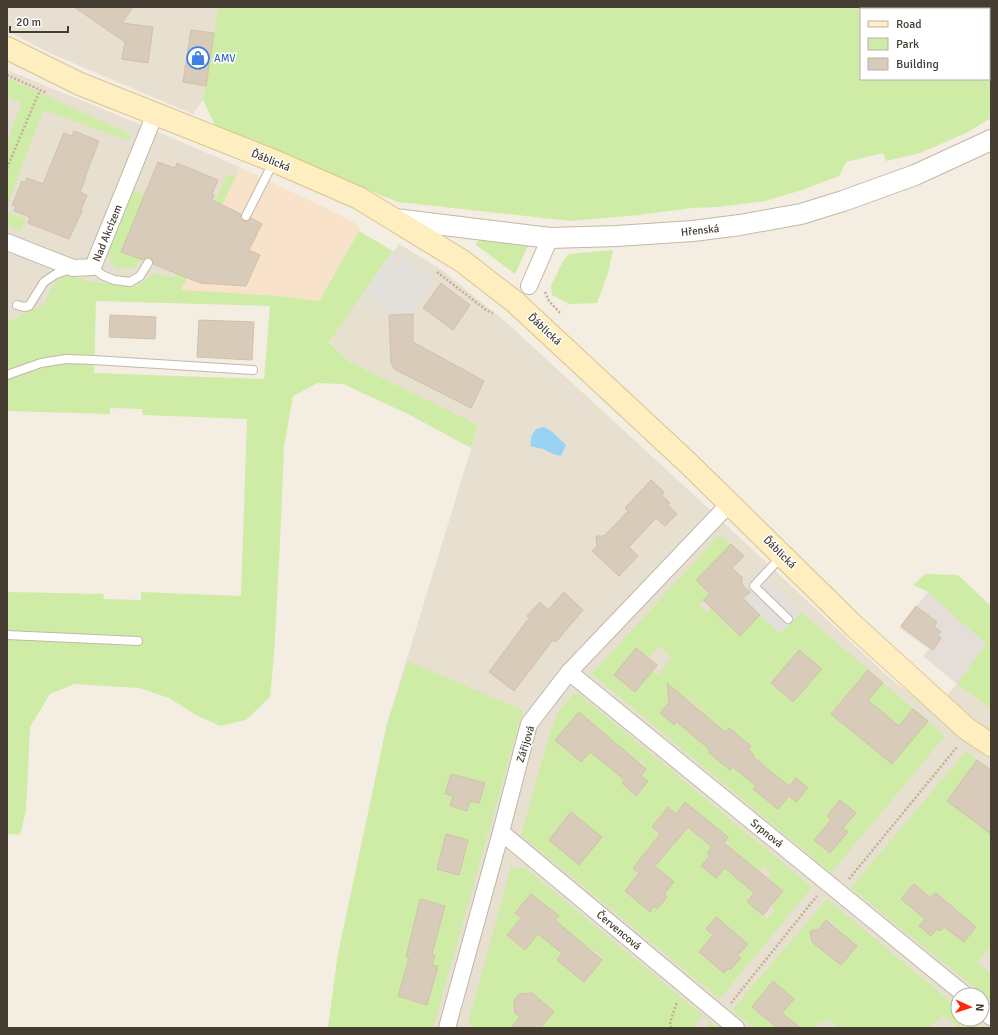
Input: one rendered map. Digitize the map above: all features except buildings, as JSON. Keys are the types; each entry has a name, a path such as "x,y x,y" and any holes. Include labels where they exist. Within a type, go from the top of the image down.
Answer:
{"main road":[{"name":"Ďáblická","path":"7,48 80,84 274,161 359,198 462,261 515,302 730,503 854,626 967,729 991,746"}],"street":[{"name":"Nad Akcízem","path":"7,242 74,268 93,267 155,114"},
{"name":"Hřenská","path":"395,220 550,238 617,236 693,231 740,225 801,214 843,201 915,175 991,140"},
{"path":"529,286 550,238"},
{"name":"Zářijová","path":"451,1026 529,724 569,672 730,503"},
{"name":"Srpnová","path":"569,672 955,987"},
{"name":"Červencová","path":"501,832 736,1028"}],"lane":[{"path":"246,216 274,161"},
{"path":"93,267 102,276 114,280 130,282 140,276 148,262"},
{"path":"17,305 24,307 29,306 44,282 56,274 74,268"},
{"path":"7,375 41,363 66,359 253,370"},
{"path":"783,556 754,586 788,619"},
{"path":"7,635 138,641"}],"path":[{"path":"7,75 54,96"},
{"path":"7,168 40,90"},
{"path":"435,270 486,310 499,315"},
{"path":"721,1015 961,742"},
{"path":"671,1028 670,1022 674,1008 685,986"}],"shaded area":[{"path":"7,7 218,7 203,100 193,114 52,54 7,31"},
{"path":"7,70 239,167 181,291 92,286 7,336"},
{"path":"239,167 330,210 358,225 359,231 319,301 279,296 181,291"},
{"path":"399,244 442,270 508,324 707,507 885,674 933,712 957,684 991,709 991,1028 328,1028 338,954 387,724 478,426 350,362 329,341"},
{"path":"393,251 436,280 413,314 389,315 388,310 364,292"},
{"path":"759,571 801,612 780,634 744,600 752,592 745,585"},
{"path":"928,592 987,644 957,684 923,656 929,649 899,628"}],"green space":[{"path":"218,7 991,7 991,118 966,133 920,153 886,161 883,153 846,162 839,176 802,190 765,201 571,221 398,202 216,128 203,100"},
{"path":"7,78 130,134 130,141 43,110 7,207 7,143 21,103 7,97"},
{"path":"227,175 236,176 181,290 279,296 319,301 359,231 393,251 329,342 350,362 478,425 471,448 408,414 343,384 318,383 293,396 284,447 274,656 270,697 246,720 220,726 196,715 169,698 139,688 74,684 50,694 30,727 26,811 20,835 7,834 7,592 104,594 103,599 141,600 141,592 241,596 247,419 143,415 142,409 110,408 110,414 7,411 7,322 45,304 52,288 57,281 65,275 94,282 137,286 154,273 175,278 197,226 202,229","holes":["96,301 270,306 264,379 94,373"]},
{"path":"132,190 145,195 122,252 142,260 135,267 124,269 116,267 110,261 108,250"},
{"path":"7,212 25,219 21,231 7,225"},
{"path":"481,240 528,246 515,274 476,245 476,243"},
{"path":"613,250 608,273 597,303 569,304 552,295 551,286 563,261 569,254"},
{"path":"717,537 723,537 731,544 696,580 710,594 699,605 707,613 718,602 729,613 722,620 740,636 760,615 780,633 801,612 925,719 913,710 899,726 868,700 882,683 868,670 831,714 892,764 928,721 945,736 831,873 592,674","holes":["658,646 672,658 658,675 652,670 635,692 614,675 636,648 649,658","799,650 821,669 793,702 771,683","676,690 688,700 689,699 705,714 690,733 680,725 682,723 679,720 674,725 660,713 671,700","729,728 750,746 748,749 754,755 740,772 733,767 730,770 709,752","769,770 789,786 796,778 808,788 797,802 789,796 778,809 768,798 766,800 753,789","840,800 856,813 843,828 847,832 830,853 814,839 831,820 827,816"]},
{"path":"925,574 958,575 991,606 991,709 957,684 986,644 928,592 913,585"},
{"path":"408,661 523,710 433,1028 328,1028 338,954 387,724","holes":["451,774 485,783 479,803 470,801 467,811 450,806 453,796 446,794","446,834 468,840 459,875 437,869","420,899 445,906 437,937 412,930","409,948 432,965 437,966 427,1004 399,996 409,958 406,957"]},
{"path":"573,694 580,695 812,887 720,999 521,835 549,736 558,713","holes":["605,735 581,762 555,740","642,759 645,762 642,766 646,769 641,776 648,781 636,796 622,783","685,802 699,813 673,844 652,827 668,807 677,814","571,812 579,865 549,840","718,830 728,837 726,840 729,844 728,846 737,854 716,878 702,866 710,856 707,853 712,847 707,843","643,856 674,882 664,894 657,909 654,906 650,912 625,891 639,873 633,868","763,866 771,873 768,878 783,891 771,906 775,910 767,919 747,902 754,893 746,886","716,917 748,943 737,956 740,958 731,970 728,968 724,973 699,952 713,935"]},
{"path":"966,751 977,760 947,801 991,834 991,949 989,948 977,963 991,974 991,1001 990,987 974,987 851,888","holes":["914,884 931,898 935,894 938,894 950,904 948,907 955,913 941,931 901,899","960,914 976,927 964,942 947,929"]},
{"path":"511,867 525,868 718,1028 705,1028 710,1022 702,1016 694,1026 696,1028 540,1028 553,1012 529,991 512,1010 520,1017 511,1028 474,1028 468,1023","holes":["531,894 558,916 542,936 515,913","575,937 594,953 596,951 603,958 584,982 557,960"]},
{"path":"827,899 950,1001 950,1021 943,1015 929,1028 838,1028 827,1019 822,1024 819,1022 814,1028 780,1028 788,1018 782,1013 793,999 773,981 752,1007 777,1028 754,1028 732,1010","holes":["827,919 838,927 838,929 857,946 841,965 810,941 811,934 814,930 818,930"]},
{"path":"958,1027 984,1028 959,1028"}],"water":[{"path":"544,427 551,431 566,445 561,456 530,446 532,435 536,429"}],"place":[{"name":"AMV","path":"198,58"}]}
